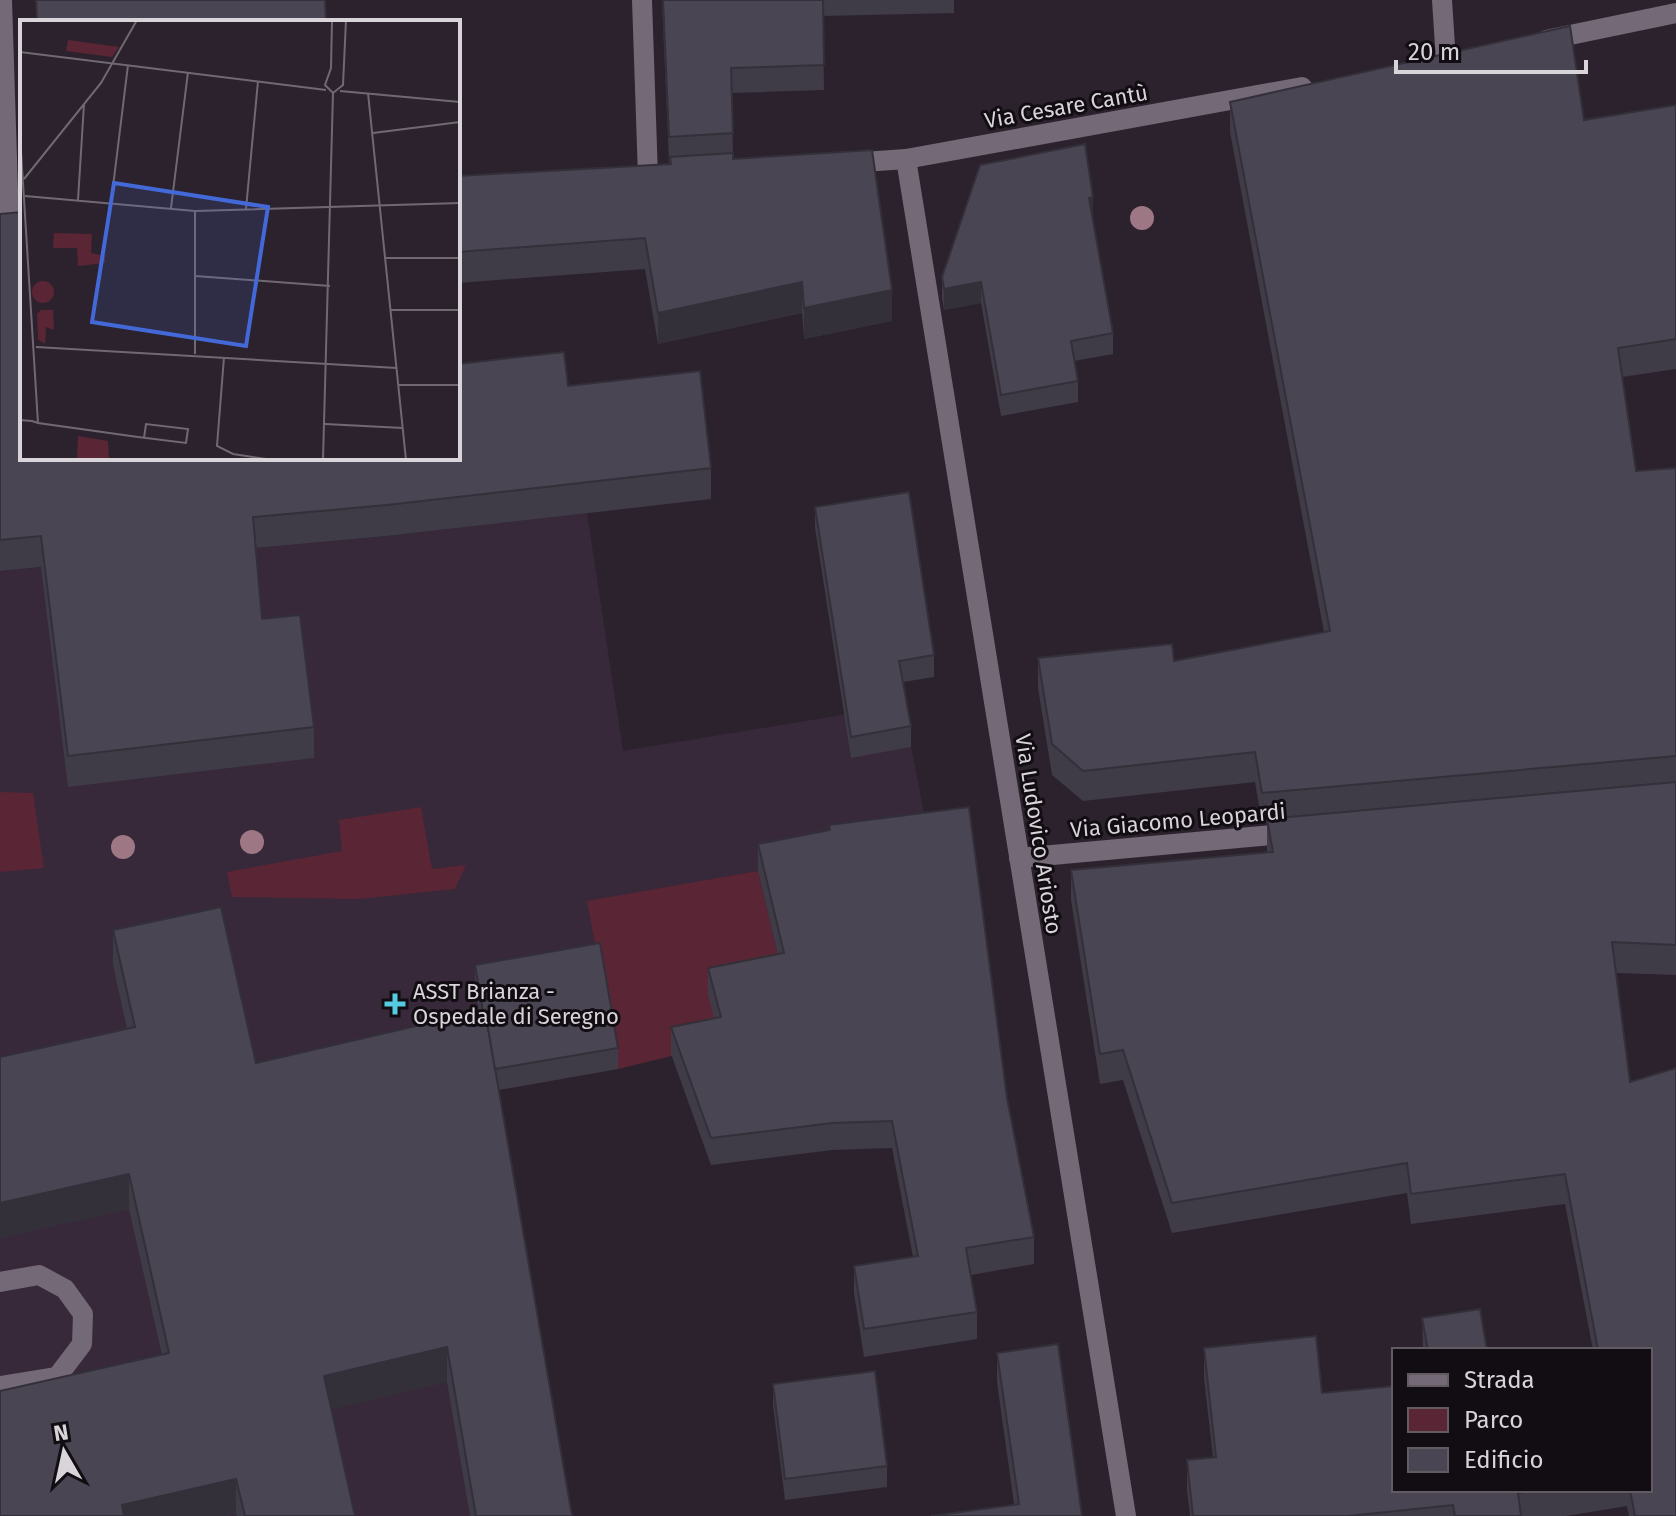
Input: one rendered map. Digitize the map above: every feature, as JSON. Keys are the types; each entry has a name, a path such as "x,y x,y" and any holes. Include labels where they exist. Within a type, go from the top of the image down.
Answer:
{"street":[{"path":"2,0 10,221"},
{"path":"642,0 647,177"},
{"path":"1442,0 1446,61"},
{"path":"1522,45 1676,13"},
{"name":"Via Cesare Cantù","path":"830,164 906,159 1322,83"},
{"name":"Via Ludovico Ariosto","path":"906,159 1126,1516"},
{"name":"Via Giacomo Leopardi","path":"1019,858 1318,831"},
{"path":"0,1282 39,1275 65,1289 83,1314 82,1344 57,1377 0,1386"}],"shaded area":[{"name":"ASST Brianza - Ospedale di Seregno","path":"587,513 623,751 903,705 929,839 795,1028 671,1054 618,1069 440,1100 512,1516 0,1516 0,571 389,536"}],"green space":[{"path":"0,792 33,793 44,868 0,872"},
{"path":"421,807 432,869 466,865 455,889 359,899 232,897 227,872 342,851 339,820"},
{"path":"758,871 784,981 721,1044 618,1069 587,901"}],"building":[{"path":"36,0 325,0 326,20 37,20"},
{"path":"663,0 823,0 824,65 731,68 733,133 669,137"},
{"path":"1570,26 1584,120 1676,105 1676,339 1618,348 1636,471 1676,468 1676,756 1262,793 1255,752 1083,771 1052,744 1038,658 1172,644 1174,661 1330,631 1230,102"},
{"path":"1085,144 1093,197 1089,198 1113,333 1071,341 1078,381 1001,395 981,282 944,289 942,277 980,165"},
{"path":"872,150 892,290 804,308 802,282 658,313 645,238 460,252 460,176 671,164 670,157 733,153 733,159"},
{"path":"20,212 20,460 460,460 460,364 564,352 568,386 700,371 711,468 253,517 262,619 300,615 314,727 68,756 41,536 0,540 0,214"},
{"path":"909,492 934,655 899,661 911,726 851,737 815,507"},
{"path":"1676,782 1676,945 1612,942 1630,1082 1676,1068 1676,1516 1635,1516 1630,1492 1652,1492 1652,1348 1598,1348 1565,1174 1411,1194 1407,1163 1172,1203 1123,1050 1100,1054 1071,870 1273,852 1267,819"},
{"path":"969,807 1007,1098 1034,1237 966,1248 977,1312 864,1329 854,1266 918,1256 892,1121 832,1123 711,1138 671,1027 721,1017 708,968 784,953 758,844 830,830 829,825"},
{"path":"221,907 256,1063 485,1010 572,1516 476,1516 447,1347 324,1376 355,1516 245,1516 236,1479 122,1505 124,1516 0,1516 0,1391 169,1353 129,1174 0,1203 0,1057 135,1027 113,930"},
{"path":"600,943 618,1048 495,1069 475,965"},
{"path":"1480,1309 1487,1348 1428,1348 1422,1318"},
{"path":"1316,1336 1322,1393 1392,1386 1392,1492 1525,1492 1518,1493 1521,1516 1455,1516 1453,1505 1348,1516 1193,1516 1187,1460 1216,1457 1204,1348"},
{"path":"1058,1344 1082,1516 931,1516 1019,1504 997,1353"},
{"path":"875,1371 887,1466 785,1479 773,1384"}],"place":[{"name":"ASST Brianza - Ospedale di Seregno","path":"395,1004"}]}
